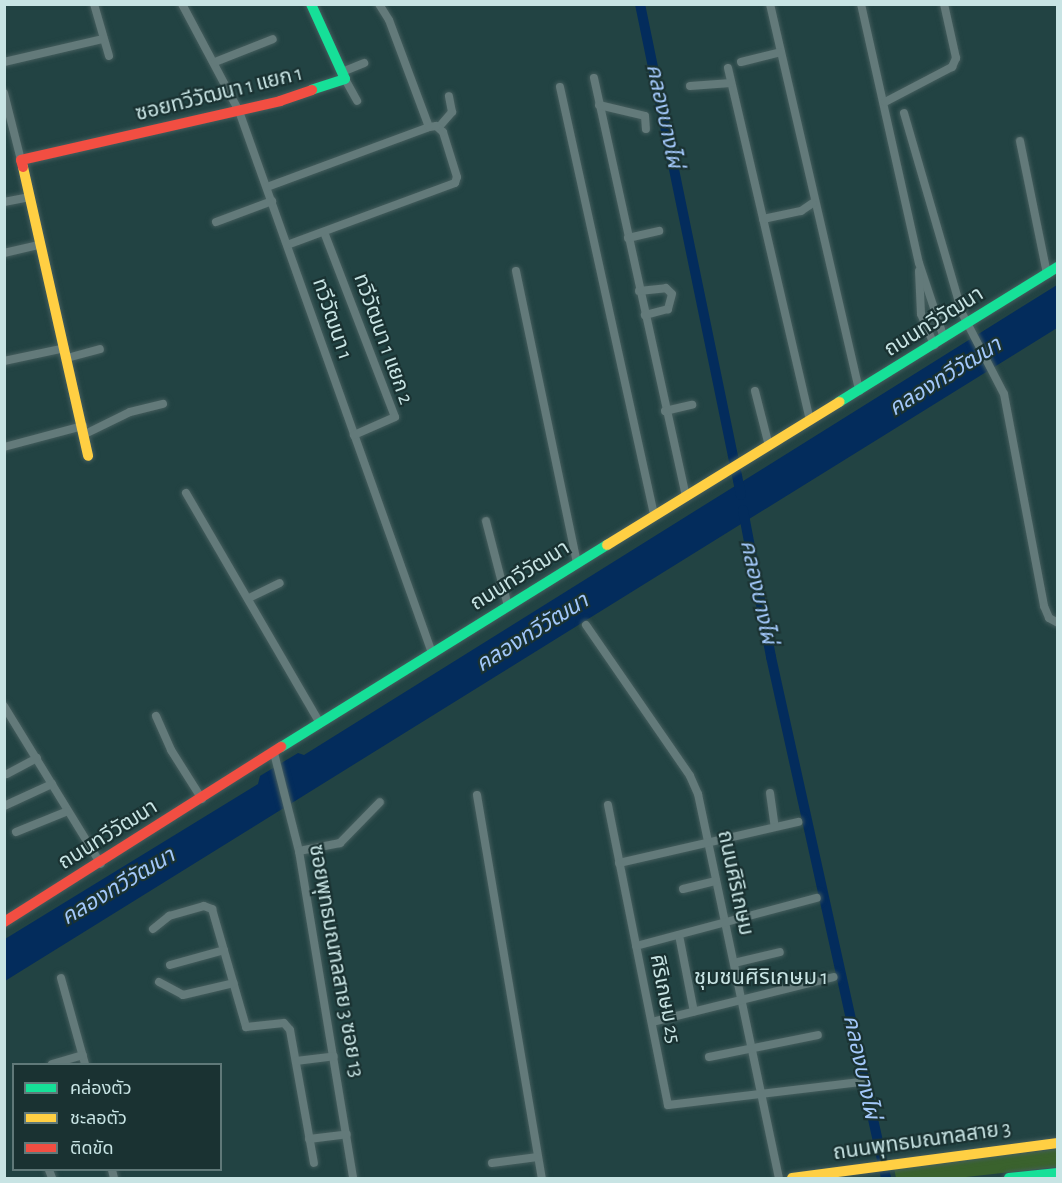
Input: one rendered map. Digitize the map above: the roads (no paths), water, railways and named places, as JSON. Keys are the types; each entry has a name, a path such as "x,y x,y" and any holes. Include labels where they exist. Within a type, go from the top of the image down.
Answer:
{"main road":[{"path":"311,4 344,76"},
{"name":"ซอยทวีวัฒนา 1 แยก 1","path":"21,160 239,111 344,76"},
{"path":"21,160 88,456"},
{"name":"ถนนทวีวัฒนา","path":"4,922 101,864 432,653 1058,267"},
{"name":"ถนนพุทธมณฑลสาย 3","path":"793,1178 1058,1143"},
{"path":"1009,1179 1058,1173"}],"street":[{"path":"94,4 109,56"},
{"name":"ทวีวัฒนา 1","path":"182,4 215,62 239,111 432,653"},
{"path":"379,4 389,20 429,127"},
{"path":"770,4 813,203 859,391"},
{"path":"861,4 885,102 919,263 944,338"},
{"path":"885,102 952,67 956,58 944,4"},
{"path":"4,62 104,39"},
{"path":"215,62 273,39"},
{"path":"741,62 781,52"},
{"path":"357,101 344,76 364,63"},
{"path":"728,68 810,421"},
{"path":"594,78 665,411 686,497"},
{"path":"690,86 731,83"},
{"path":"560,87 654,516"},
{"path":"4,93 21,160"},
{"path":"267,187 429,127 439,127 452,112 449,96"},
{"path":"599,105 645,116 646,129"},
{"path":"904,113 966,325 1000,384 1011,420 1046,614 1058,623"},
{"path":"287,245 455,183 454,166 439,127"},
{"path":"1020,141 1047,274"},
{"path":"4,202 29,197"},
{"path":"216,222 272,201"},
{"path":"763,219 801,212 813,203"},
{"path":"628,238 659,231"},
{"name":"ทวีวัฒนา 1 แยก 2","path":"324,232 395,417 354,435"},
{"path":"4,253 40,245"},
{"path":"919,263 921,314 934,345"},
{"path":"516,271 577,564"},
{"path":"639,291 666,288 672,294 668,309 645,315"},
{"path":"4,361 100,349"},
{"path":"755,391 769,446"},
{"path":"4,447 83,431 130,412 162,404"},
{"path":"665,411 692,405"},
{"path":"186,493 320,723"},
{"path":"486,521 508,606"},
{"path":"249,598 280,583"},
{"name":"ถนนศิริเกษม","path":"586,625 695,784 743,1000 779,1179"},
{"path":"4,706 101,864"},
{"path":"156,716 171,750 202,799"},
{"name":"ซอยพุทธมณฑลสาย 3 ซอย 13","path":"274,753 299,851 353,1179"},
{"path":"7,774 37,758"},
{"path":"4,806 52,784"},
{"path":"770,793 775,827"},
{"path":"477,795 542,1179"},
{"path":"299,851 340,843 380,802"},
{"name":"ศิริเกษม 25","path":"608,806 668,1105 763,1095"},
{"path":"16,832 68,811"},
{"path":"619,863 798,822"},
{"path":"683,889 716,881"},
{"path":"636,946 817,898"},
{"path":"153,929 169,915 209,906 225,950 246,1027 288,1026 314,1163"},
{"path":"679,935 694,1012"},
{"path":"170,964 225,950"},
{"path":"734,963 780,952"},
{"path":"62,978 85,1063"},
{"path":"652,1022 834,978"},
{"path":"159,982 183,995 234,983"},
{"path":"709,1057 753,1050 818,1035"},
{"path":"58,1063 83,1055"},
{"path":"296,1061 334,1056"},
{"path":"763,1095 861,1082"},
{"path":"309,1139 347,1134"},
{"path":"492,1163 538,1157"}],"water":[{"name":"คลองทวีวัฒนา","path":"1057,285 1057,328 5,981 5,939 258,784 260,776 298,753 304,755"}],"waterway":[{"name":"คลองบางไผ่","path":"640,4 741,495"},
{"name":"คลองบางไผ่","path":"743,510 771,657 886,1178"}],"district":[{"name":"ชุมชนศิริเกษม 1","path":"761,978"}]}
